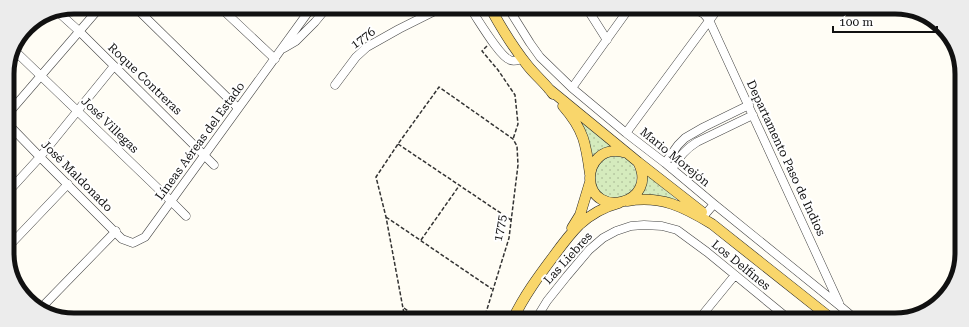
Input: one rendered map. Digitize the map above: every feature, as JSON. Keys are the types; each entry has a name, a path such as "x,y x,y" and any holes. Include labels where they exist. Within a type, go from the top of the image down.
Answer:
{"main road":[{"path":"494,14 522,58 573,118 579,128 586,147 592,188 596,194 607,202 613,203 643,199 660,201 682,207 704,216"},
{"path":"549,89 712,224 823,313"},
{"path":"516,313 526,294 566,239 580,215 592,168 595,162 604,154 609,152 622,151 627,153"},
{"path":"566,239 579,225 606,207 633,198 642,181 641,168 638,162"}],"street":[{"path":"14,107 94,14"},
{"path":"142,14 238,108"},
{"path":"231,14 275,59"},
{"name":"Líneas Aéreas del Estado","path":"133,243 145,237 307,14"},
{"name":"Líneas Aéreas del Estado","path":"282,49 296,41 322,14"},
{"name":"1776","path":"335,85 356,57 367,47 430,14"},
{"path":"474,14 505,58 514,61 522,58"},
{"name":"Mario Morejón","path":"512,14 540,57 572,88 848,313"},
{"path":"590,14 606,40"},
{"path":"572,88 625,14"},
{"path":"704,14 710,20"},
{"path":"626,133 714,14"},
{"name":"Roque Contreras","path":"61,15 205,154 214,165"},
{"name":"Departamento Paso de Indios","path":"710,20 840,306"},
{"name":"José Villegas","path":"18,53 186,216"},
{"path":"14,185 40,157 114,66"},
{"path":"665,163 685,138 749,105"},
{"path":"672,169 688,147 753,115"},
{"name":"José Maldonado","path":"14,130 116,231 122,239 133,243"},
{"path":"14,241 68,184"},
{"path":"704,216 714,204"},
{"name":"Las Liebres","path":"539,313 547,300 589,250 603,238 616,231 631,226 662,226 677,230"},
{"name":"Los Delfines","path":"677,230 707,252 781,313"},
{"path":"44,305 116,231"},
{"path":"704,313 735,275"}],"path":[{"path":"404,313 386,216 376,177 439,87 513,139 518,124 515,94 482,51 492,41"},
{"name":"1775","path":"486,313 509,238 518,165 517,146 513,139"},
{"path":"398,144 511,221"},
{"path":"421,240 459,185"},
{"path":"386,216 493,289"},
{"path":"404,308 411,313"}],"green space":[{"path":"577,119 613,147 593,159 591,149"},
{"path":"617,155 629,160 633,165 637,174 636,185 630,193 621,198 606,197 597,190 594,172 596,166 605,158"},
{"path":"645,173 684,206 638,197"}]}
